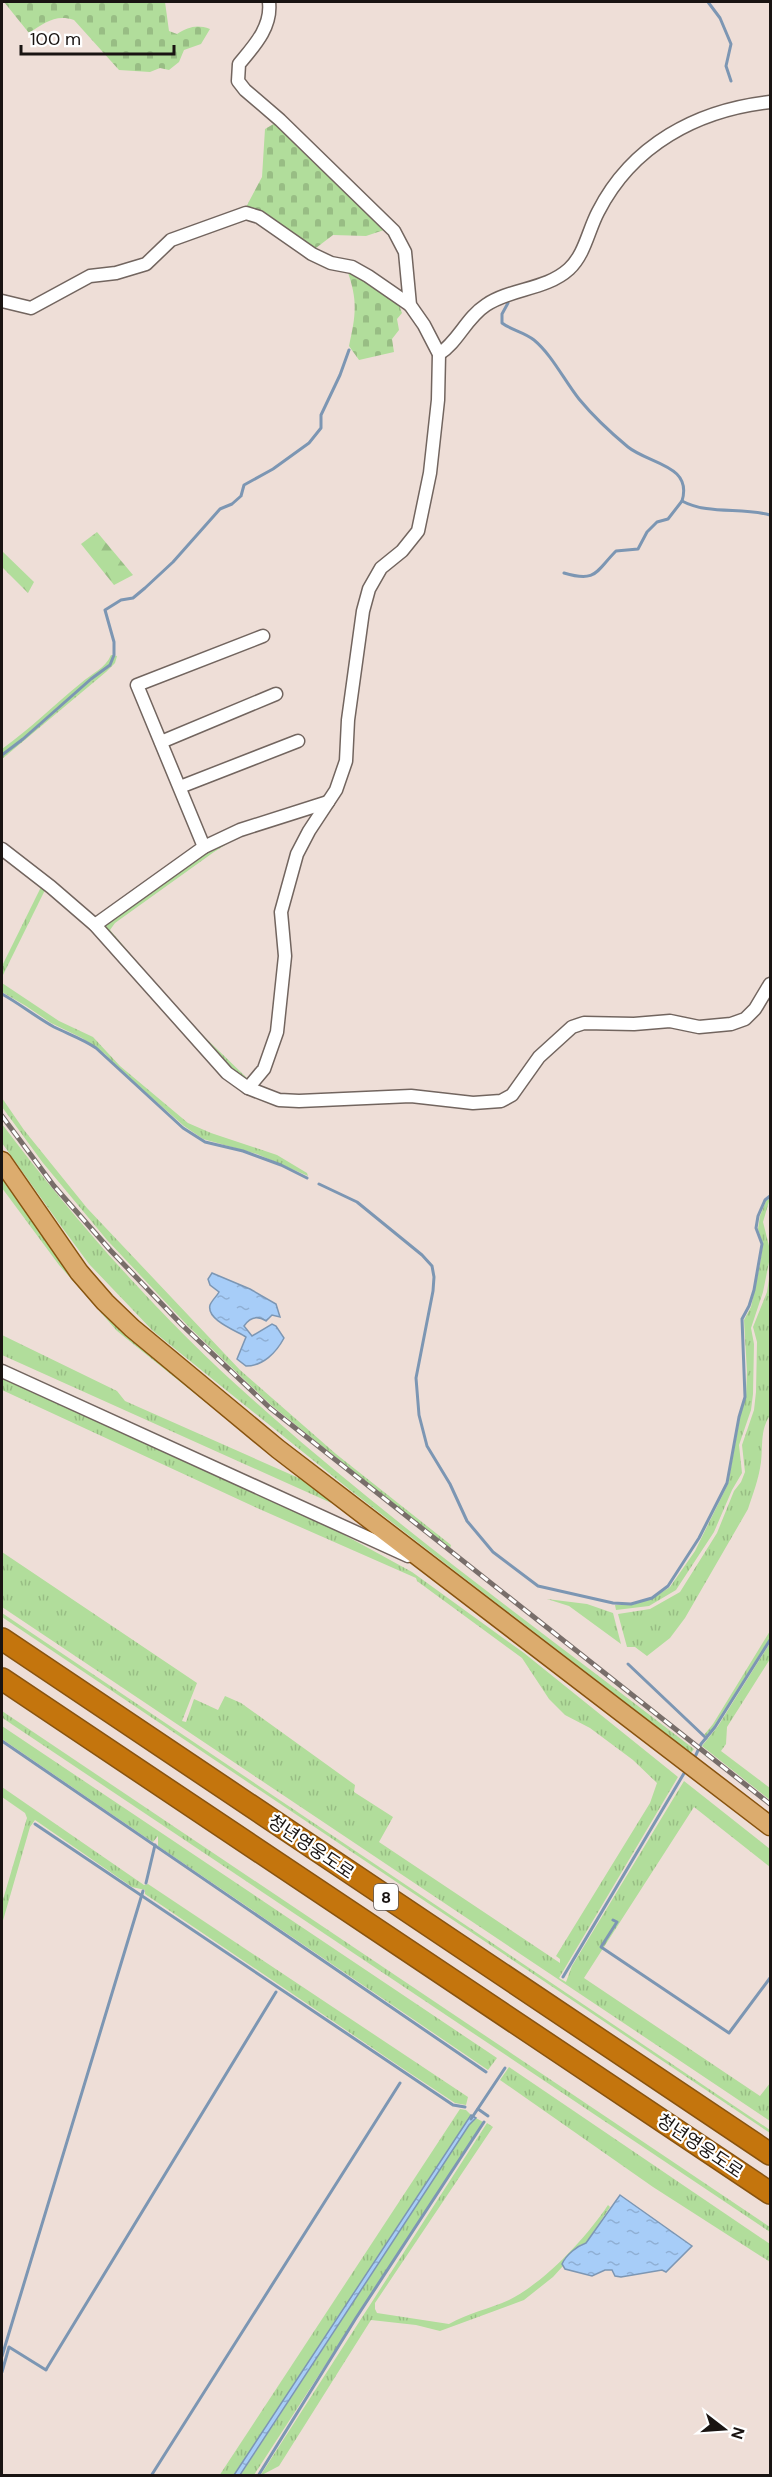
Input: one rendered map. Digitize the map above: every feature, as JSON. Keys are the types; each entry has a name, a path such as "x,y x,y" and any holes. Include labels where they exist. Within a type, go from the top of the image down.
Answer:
{"highway":[{"name":"청년영웅도로","path":"2,1639 771,2154"},
{"name":"청년영웅도로","path":"2,1679 771,2193"}],"main road":[{"path":"2,1161 79,1272 132,1328 278,1449 437,1568 771,1826"}],"street":[{"path":"269,2 270,10 265,26 256,43 239,64 238,81 394,231 405,252 410,305"},
{"path":"439,354 447,349 472,317 484,306 502,296 551,281 569,268 586,243 597,214 611,188 630,164 649,147 696,122 727,111 771,102"},
{"path":"2,301 31,308 90,276 116,273 146,264 171,240 246,213 260,217 312,254 331,263 352,267 410,305 424,325 439,354 438,400 424,508 418,531 402,551 381,568 369,589 363,611 348,720 346,761 336,790 297,854 288,884 281,912 285,956 277,1032 264,1069 248,1088"},
{"path":"204,847 137,685 263,636"},
{"path":"161,742 276,694"},
{"path":"180,787 298,741"},
{"path":"95,925 204,847 240,830 328,802"},
{"path":"2,849 51,886 95,925 227,1073 248,1088 279,1100 400,1096 473,1103 501,1101 512,1095 539,1057 572,1027 584,1023 634,1024 670,1021 699,1027 731,1024 745,1019 755,1009 771,984"},
{"path":"2,1371 437,1568"}],"green space":[{"path":"4,2 165,2 169,31 177,34 193,27 210,29 201,44 184,50 179,62 169,70 160,68 150,72 119,70 74,20 56,19 29,33"},
{"path":"277,122 387,229 366,236 333,235 312,251 244,211 262,177 265,129"},
{"path":"347,270 404,302 399,305 402,313 397,319 399,330 392,339 394,352 359,360 349,346 355,308"},
{"path":"97,532 133,575 114,585 81,544"},
{"path":"2,551 34,582 28,593 2,567"},
{"path":"111,655 117,656 115,663 106,672 2,759 2,749 102,667"},
{"path":"252,828 214,852 115,923 110,930 187,1020 248,1079 245,1083 229,1072 105,928 105,924 195,857"},
{"path":"42,885 46,888 2,977 2,966"},
{"path":"2,983 59,1021 93,1037 120,1066 188,1123 277,1155 307,1173 308,1176 257,1154 203,1139 184,1126 105,1054 82,1038 51,1023 2,992"},
{"path":"2,1098 24,1130 87,1208 240,1370 336,1454 451,1545 450,1549 271,1405 189,1327 107,1240 43,1163 2,1107"},
{"path":"2,1124 63,1202 128,1276 232,1381 372,1501 694,1749 691,1753 350,1490 153,1331 89,1264 61,1226 2,1143"},
{"path":"2,1176 52,1248 338,1506 2,1355 2,1335 117,1391 125,1401 301,1479 117,1331 59,1265 2,1188"},
{"path":"770,1198 763,1222 770,1250 769,1262 763,1292 751,1328 754,1344 751,1410 739,1445 742,1473 714,1532 676,1590 649,1606 616,1610 615,1605 632,1605 653,1598 670,1587 695,1551 728,1484 746,1396 744,1320 751,1307 760,1264 763,1244 758,1229 760,1216 766,1201"},
{"path":"770,1272 770,1415 763,1432 760,1468 754,1492 748,1509 685,1618 670,1638 647,1656 635,1647 627,1647 618,1614 650,1609 680,1592 717,1533 734,1491 741,1482 745,1472 742,1445 754,1410 756,1392 757,1342 753,1327 767,1292"},
{"path":"2,1377 339,1532 412,1572 524,1653 678,1777 559,1978 566,1982 572,1966 684,1781 770,1849 770,1867 694,1807 584,1978 760,2096 770,2083 770,2121 2,1607 2,1552 197,1683 182,1721 186,1722 194,1699 218,1710 225,1696 241,1703 355,1785 354,1792 393,1817 379,1842 560,1963 560,1959 556,1956 650,1803 657,1783 633,1760 590,1728 565,1715 549,1699 522,1658 416,1578 257,1508 2,1390"},
{"path":"547,1599 587,1604 613,1613 621,1644 569,1606"},
{"path":"2,1613 770,2130 770,2133 2,1617"},
{"path":"770,1631 770,1638 714,1726 706,1736 704,1735 713,1724"},
{"path":"770,1643 770,1659 727,1727 726,1744 721,1751 770,1788 770,1800 702,1746 718,1726"},
{"path":"2,1711 770,2227 770,2232 4,1719"},
{"path":"2,1726 497,2058 488,2070 158,1846 158,1836 153,1842 148,1839 2,1739"},
{"path":"2,1787 144,1885 148,1884 468,2097 466,2105 455,2103 399,2066 145,1894 145,1890 132,1887 35,1820 30,1827 2,1924 2,1903 27,1818 25,1813 2,1797"},
{"path":"509,2067 770,2244 770,2262 653,2187 500,2080"},
{"path":"460,2109 466,2110 471,2115 466,2125 234,2475 219,2476"},
{"path":"476,2118 483,2122 254,2475 240,2476 469,2125"},
{"path":"487,2123 493,2127 375,2303 377,2313 449,2324 509,2300 550,2271 576,2245 608,2205 610,2207 586,2243 580,2245 564,2259 563,2266 553,2277 524,2300 440,2331 416,2325 371,2320 279,2466 260,2476"}],"water":[{"path":"212,1273 250,1289 276,1304 280,1317 272,1315 266,1321 254,1318 244,1326 252,1336 272,1324 284,1338 273,1353 258,1364 246,1366 237,1359 246,1337 217,1320 210,1310 210,1305 219,1292 210,1285 208,1279"},
{"path":"471,2115 476,2118 469,2125 240,2475 234,2475"},
{"path":"620,2195 692,2246 666,2272 662,2270 621,2277 615,2276 612,2270 605,2270 592,2276 565,2269 562,2264 566,2257 586,2243"}],"waterway":[{"path":"708,2 720,18 731,44 726,66 731,81"},
{"path":"508,303 502,314 502,323 530,337 540,346 579,399 621,441 637,453 675,473 684,489 682,501 703,508 770,515"},
{"path":"2,755 110,665 114,655 114,642 105,610 121,600 133,598 145,588 173,562 220,509 232,504 241,496 244,485 273,469 309,443 321,428 321,415 349,350"},
{"path":"564,573 590,576 616,551 638,549 647,532 657,522 668,519 682,501"},
{"path":"2,994 54,1027 96,1048 183,1128 205,1142 243,1151 281,1165 307,1178"},
{"path":"319,1184 357,1202 422,1255 432,1266 433,1291 416,1378 419,1415 427,1446 450,1484 467,1521 493,1552 538,1586 613,1603 631,1604 652,1598 668,1586 699,1538 727,1483 745,1397 742,1319 754,1290 762,1244 756,1228 758,1216 765,1200 770,1196"},
{"path":"694,1759 701,1744 715,1727 770,1640"},
{"path":"628,1664 706,1738"},
{"path":"2,1741 486,2072"},
{"path":"563,1977 686,1770"},
{"path":"35,1824 453,2105 465,2107"},
{"path":"146,1883 155,1845"},
{"path":"2,2356 143,1891"},
{"path":"613,1920 617,1922 601,1947 729,2033 770,1978"},
{"path":"2,2372 9,2347 46,2370 276,1992"},
{"path":"471,2119 505,2068"},
{"path":"151,2476 400,2083"},
{"path":"478,2109 488,2116"},
{"path":"258,2476 356,2318 484,2122"}],"railway":[{"path":"2,1116 54,1186 111,1251 182,1325 270,1408 770,1804"}]}
